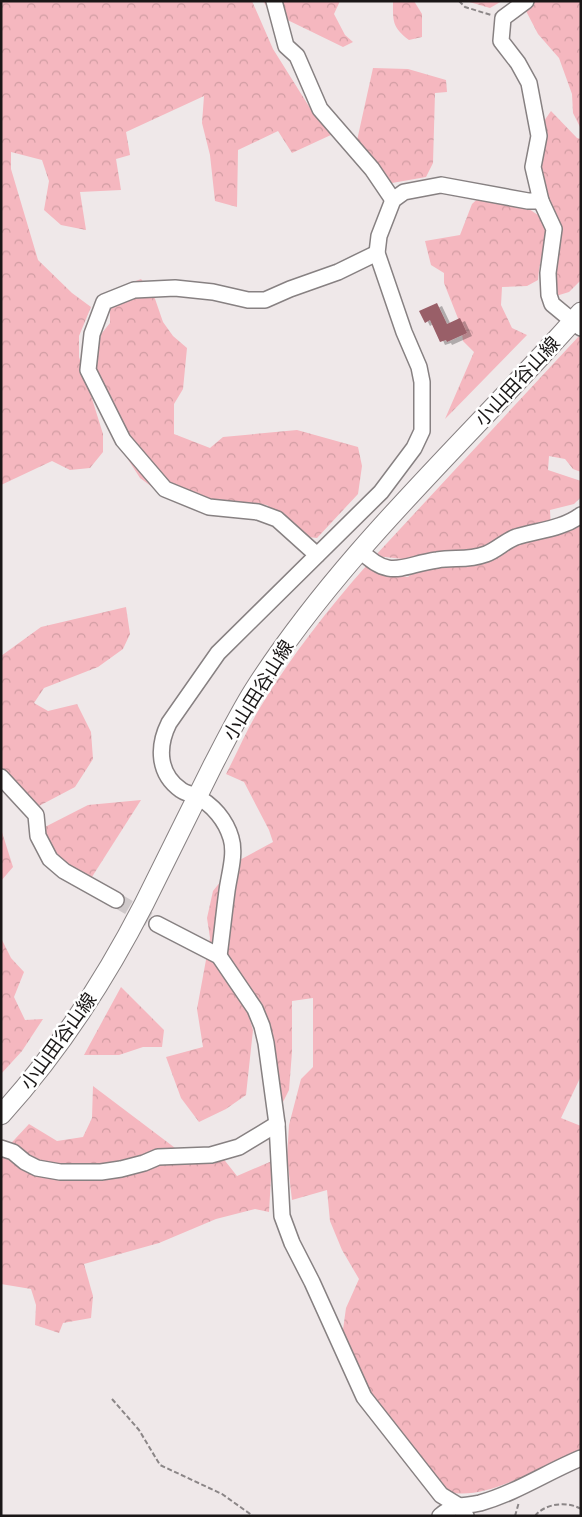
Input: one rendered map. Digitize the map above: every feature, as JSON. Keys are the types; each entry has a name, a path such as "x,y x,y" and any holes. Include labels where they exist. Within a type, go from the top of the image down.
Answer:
{"main road":[{"name":"小山田谷山線","path":"1,1116 23,1092 54,1051 90,998 142,907 232,728 275,658 307,613 360,550 578,320"}],"street":[{"path":"274,1 286,46 297,56 320,109 372,169 393,200"},
{"path":"526,1 503,18 501,41 518,62 529,84 539,136 533,167 541,201 554,228 548,273 548,295 552,304 578,320"},
{"path":"219,956 232,860 232,841 222,817 197,797 183,792 170,780 161,760 163,734 218,653 380,492 414,448 422,431 422,391 419,367 404,332 377,253 379,236 393,200 404,192 441,185 528,201 541,201"},
{"path":"317,555 277,519 258,512 209,507 165,489 123,440 88,370 92,334 104,302 134,290 196,290 248,300 265,300 338,272 377,253"},
{"path":"360,550 370,561 380,567 390,569 406,568 438,559 465,559 487,553 514,538 570,523 581,515"},
{"path":"1,777 36,815 38,836 50,858 64,871 116,900"},
{"path":"157,924 219,956 255,1009 266,1043 277,1124 282,1216 292,1243 312,1282 364,1397 441,1495 462,1511"},
{"path":"1,1148 12,1152 37,1168 60,1172 101,1172 144,1163 158,1157 211,1155 240,1147 277,1124"},
{"path":"440,1516 449,1508 462,1511 480,1502 518,1490 581,1458"}],"path":[{"path":"460,1 465,7 503,18"},
{"path":"112,1399 140,1430 160,1465 222,1494 253,1516"},
{"path":"536,1516 539,1511 562,1504 576,1506 581,1509"}],"green space":[{"path":"1,1 252,1 273,49 310,108 333,134 292,153 278,131 238,150 237,207 215,201 210,155 202,123 204,96 126,132 130,155 116,159 121,190 80,192 86,230 61,225 44,210 49,181 42,160 11,152 11,169 38,260 72,293 91,307 79,336 79,357 103,434 103,452 90,468 70,470 52,461 1,485"},
{"path":"263,1 340,1 334,14 345,35 353,42 343,47 269,11"},
{"path":"393,1 414,1 422,14 422,37 409,40 399,31 394,19"},
{"path":"466,1 502,1 490,8"},
{"path":"534,1 581,1 581,129 573,113 572,94 559,58 538,34 526,11"},
{"path":"373,68 408,69 446,80 447,92 435,93 433,163 426,177 392,183 356,145"},
{"path":"551,111 577,138 581,139 581,280 569,292 556,296 549,292 556,245 535,181 538,139 544,121"},
{"path":"484,193 514,196 547,221 546,236 538,280 527,286 502,287 501,305 512,328 527,335 445,419 474,352 463,341 461,326 444,283 444,273 431,265 425,241 460,235 472,204"},
{"path":"141,279 153,293 163,322 173,336 187,348 183,389 174,404 174,434 210,448 223,437 297,430 358,447 362,466 358,494 317,538 298,536 267,505 234,501 187,500 163,495 140,478 122,450 110,423 89,349 110,323 110,300 117,288"},
{"path":"580,335 581,472 573,469 565,459 549,456 548,470 581,481 581,497 574,504 550,510 551,529 581,525 581,1076 561,1118 581,1126 581,1450 514,1481 478,1492 461,1494 444,1490 428,1477 340,1351 346,1308 359,1279 342,1250 330,1221 327,1190 292,1200 287,1157 289,1125 301,1079 313,1067 313,998 292,1001 292,1052 289,1090 278,1112 273,1039 258,999 247,997 246,1007 253,1030 246,1095 226,1109 199,1122 181,1098 166,1057 203,1047 197,1009 210,938 207,918 213,891 236,862 273,842 269,830 244,782 226,774 256,714 311,633 367,565 383,573 408,577 424,564 413,560 375,556"},
{"path":"126,607 130,634 123,649 98,667 44,688 34,703 48,711 77,704 91,732 93,759 75,787 37,807 1,769 1,656 41,627"},
{"path":"141,800 90,880 62,864 43,828 88,805"},
{"path":"1,829 13,867 1,881"},
{"path":"1,938 11,958 24,972 14,997 25,1020 43,1019 22,1051 1,1074"},
{"path":"121,987 164,1030 162,1047 143,1047 119,1055 84,1055"},
{"path":"93,1086 195,1163 222,1157 237,1176 272,1161 269,1212 255,1209 216,1219 159,1243 84,1264 93,1296 91,1318 63,1323 59,1333 35,1325 36,1305 31,1289 1,1284 1,1154 29,1124 57,1141 83,1137 92,1118"}],"building":[{"path":"437,303 447,324 460,318 467,333 447,342 446,340 440,342 430,320 425,323 419,311"}],"tunnel":[{"path":"116,900 157,924"}]}
